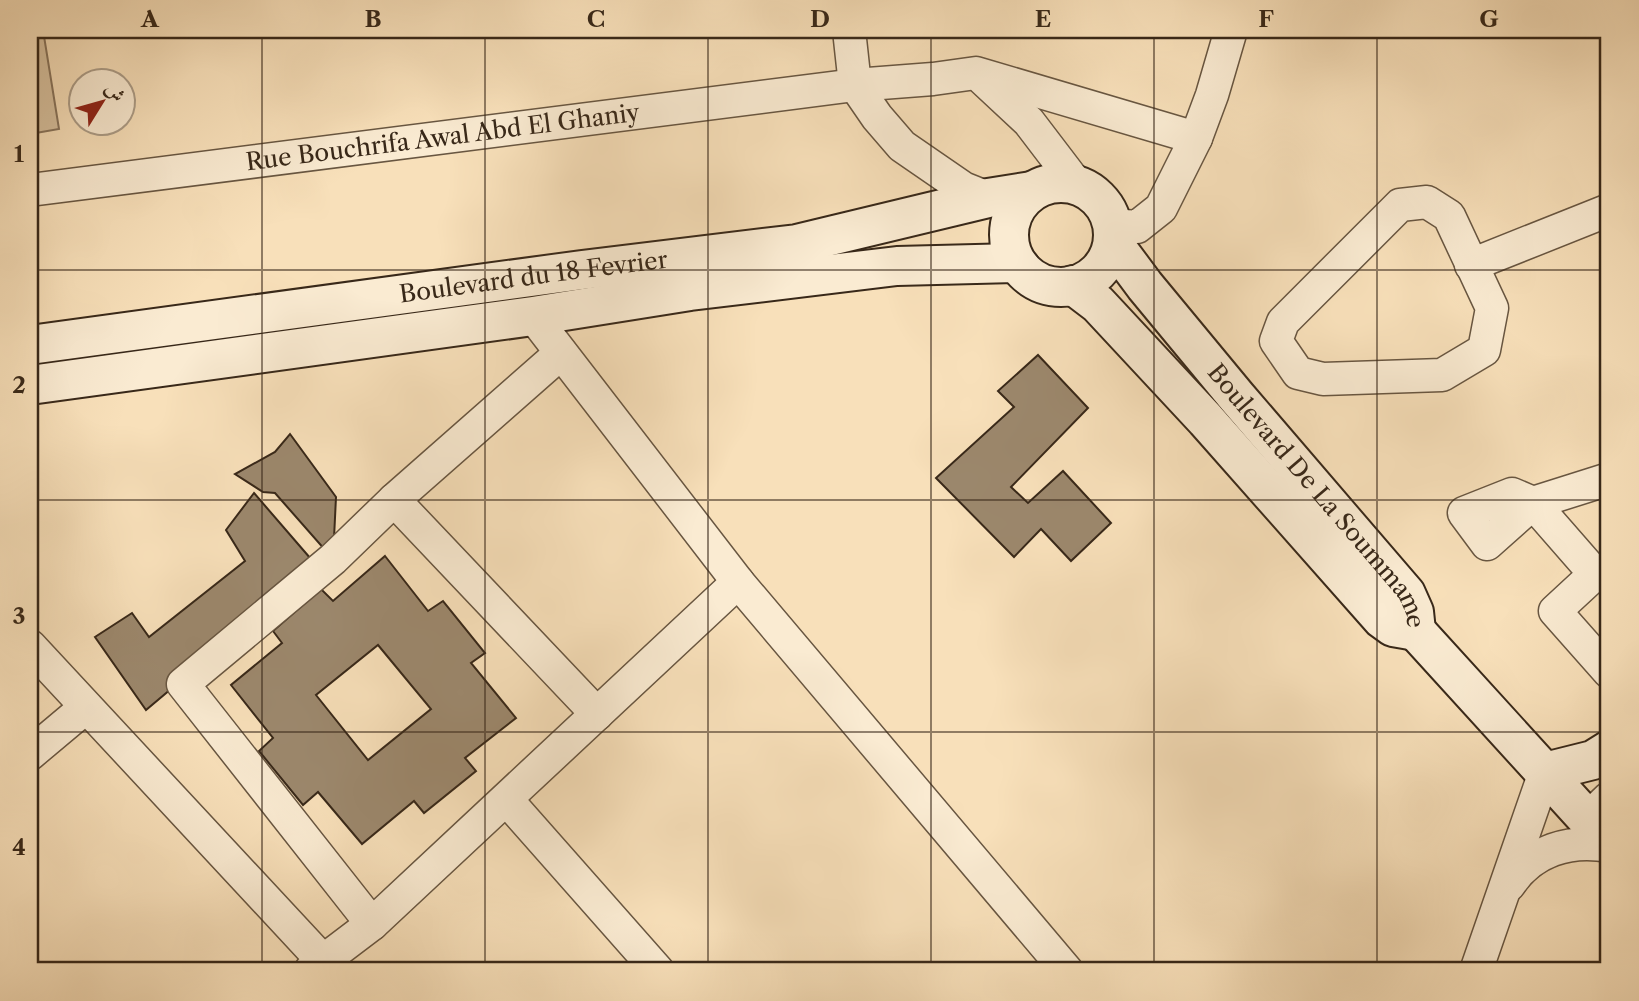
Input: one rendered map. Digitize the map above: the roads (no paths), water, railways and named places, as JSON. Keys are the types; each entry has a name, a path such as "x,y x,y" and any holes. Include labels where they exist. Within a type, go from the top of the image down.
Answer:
{"main road":[{"path":"1061,183 1077,185 1100,200 1108,212 1112,234 1108,258 1100,270 1087,280 1059,287 1045,284 1032,278 1021,268 1010,244 1009,230 1013,215 1020,202 1032,191 1061,183"},
{"name":"Boulevard du 18 Fevrier","path":"30,345 582,270 797,244 988,198 1032,191"},
{"name":"Boulevard De La Soummame","path":"1112,234 1145,286 1406,594 1414,612 1416,631 1545,772 1604,826"},
{"name":"Boulevard du 18 Fevrier","path":"30,385 533,316 690,291 897,265 1015,263 1021,268"},
{"name":"Boulevard De La Soummame","path":"1073,285 1098,304 1206,420 1382,620 1392,627 1416,631"},
{"path":"1545,772 1593,760 1609,750"}],"street":[{"path":"849,30 855,85 877,117 902,146 963,188 988,198"},
{"path":"1112,234 1137,227 1161,208 1196,138 1231,30"},
{"path":"976,73 1196,138"},
{"path":"976,73 1029,122 1077,185"},
{"name":"Rue Bouchrifa Awal Abd El Ghaniy","path":"30,190 855,85 976,73"},
{"path":"1427,202 1449,216 1471,265 1492,308 1484,351 1442,375 1323,379 1298,373 1276,341 1283,322 1400,205 1427,202"},
{"path":"1471,265 1609,210"},
{"path":"533,316 738,582 1067,971"},
{"path":"372,924 183,684 333,559 394,500 561,353"},
{"path":"1541,500 1609,479"},
{"path":"394,500 597,714"},
{"path":"1541,500 1609,561"},
{"path":"1541,500 1595,574 1555,611 1609,672"},
{"path":"30,646 316,966 372,924 738,582"},
{"path":"30,754 86,707"},
{"path":"1476,971 1545,772"},
{"path":"507,800 659,971"},
{"path":"1502,899 1523,867 1547,852 1574,843 1594,843 1604,826"}]}
